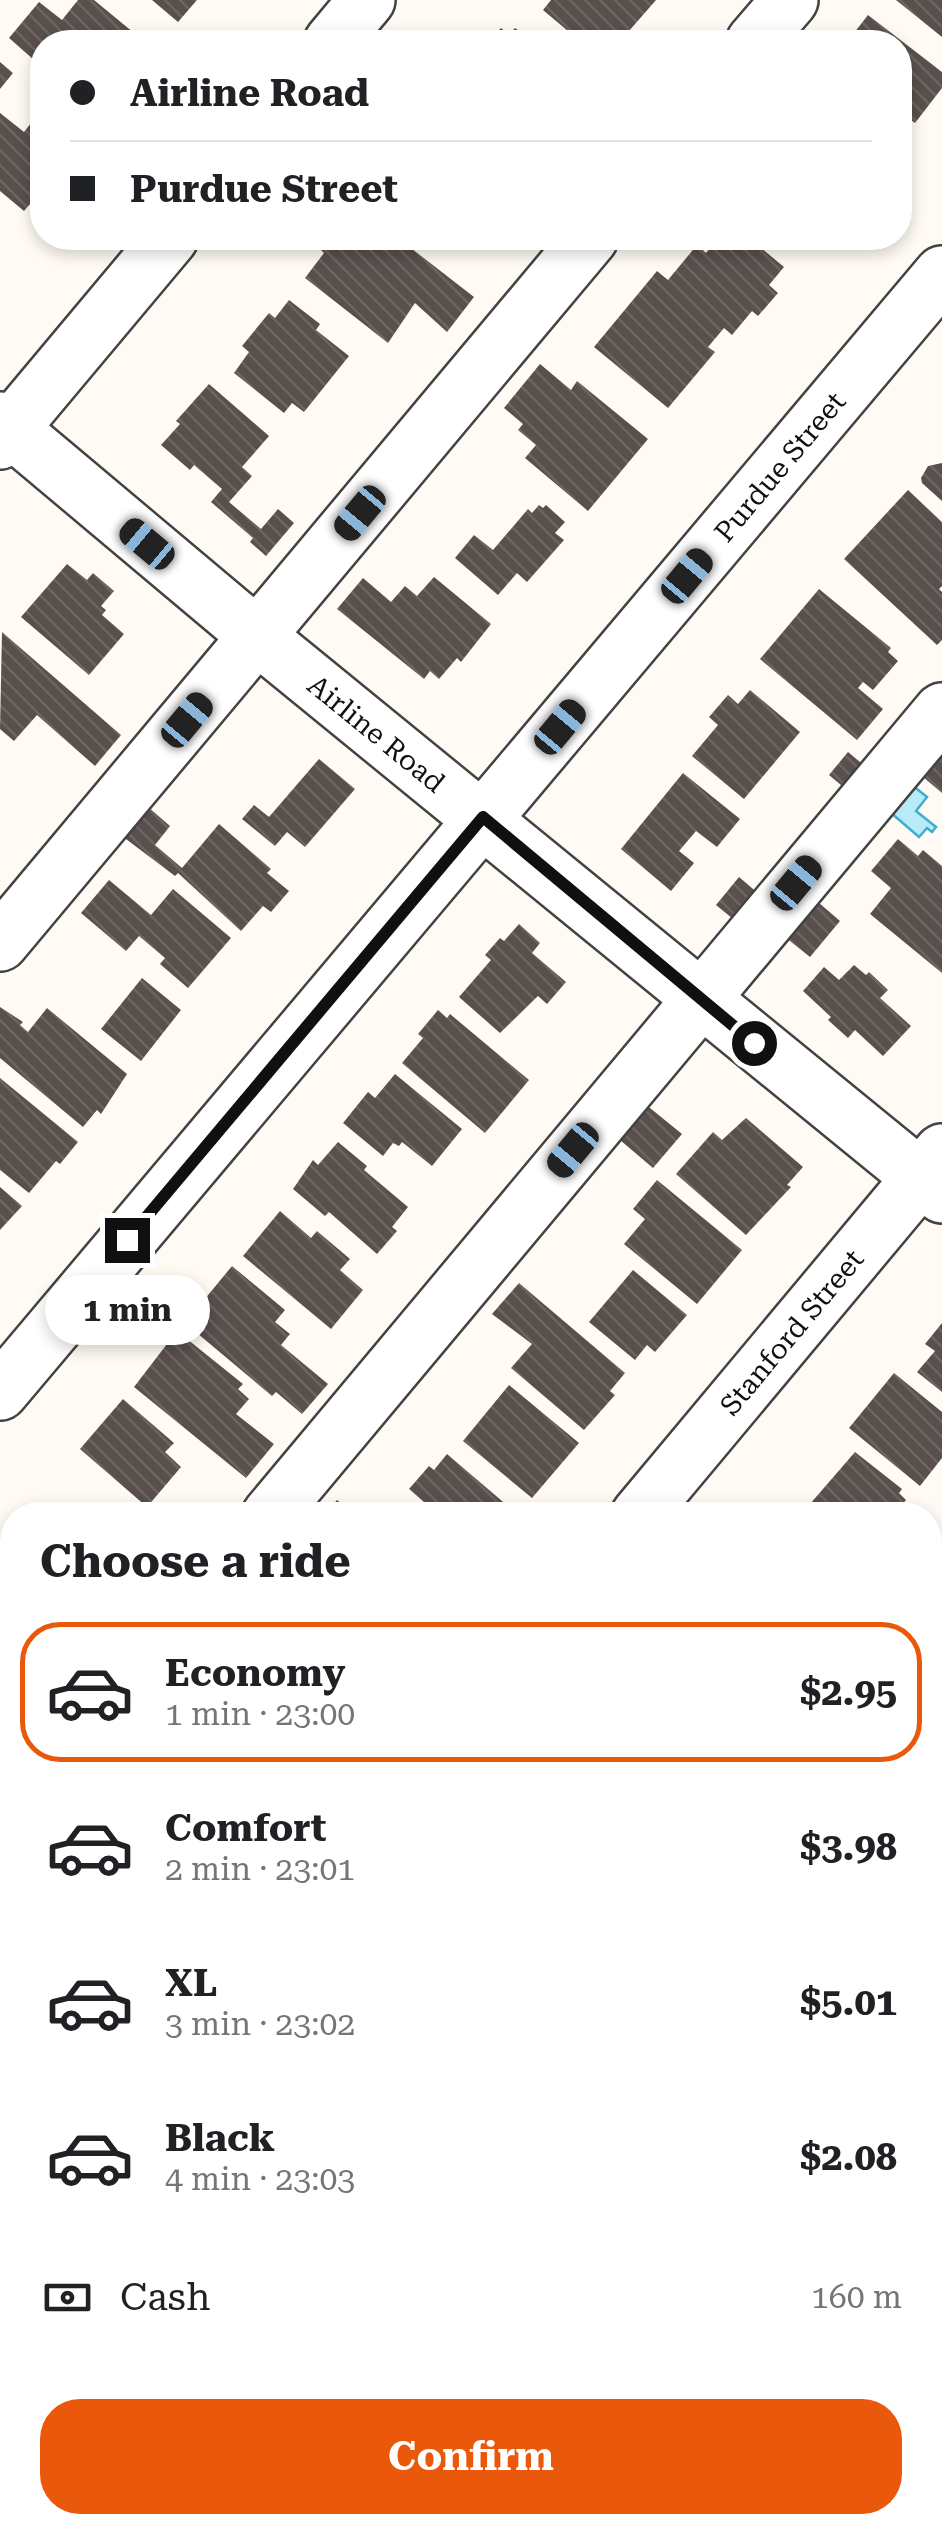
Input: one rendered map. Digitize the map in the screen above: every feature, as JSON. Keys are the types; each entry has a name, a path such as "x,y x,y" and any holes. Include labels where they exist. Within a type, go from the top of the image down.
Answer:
{"street":[{"path":"342,30 368,0"},
{"path":"764,30 790,0"},
{"path":"4,430 160,250"},
{"path":"0,944 580,250"},
{"name":"Purdue Street","path":"0,1392 942,274"},
{"name":"Airline Road","path":"4,430 483,817 699,998 935,1175"},
{"path":"281,1502 942,711"},
{"name":"Stanford Street","path":"649,1502 935,1175"}],"water":[{"path":"912,785 927,797 916,811 936,827 932,832 927,828 919,837 890,812"}],"building":[{"path":"78,0 94,0 130,30 30,30 30,56 9,38 39,2 62,20"},
{"path":"152,0 197,0 178,22"},
{"path":"551,0 656,0 630,30 567,30 543,10"},
{"path":"896,0 942,0 942,37"},
{"path":"868,15 887,30 856,30"},
{"path":"912,49 942,72 942,88 915,123"},
{"path":"0,62 13,73 0,89"},
{"path":"0,113 24,132 30,124 30,204 24,211 0,191"},
{"path":"321,250 413,250 474,297 447,332 415,303 388,343 305,278 324,253"},
{"path":"693,250 763,250 784,267 769,285 778,293 758,316 752,311 732,335 724,328 708,347 715,352 668,408 594,347 657,271 668,280"},
{"path":"289,300 320,324 316,330 349,356 304,412 292,403 284,413 234,373 249,352 242,346 269,313 275,318"},
{"path":"540,364 571,390 577,381 648,439 588,511 525,458 536,445 518,430 523,424 504,408"},
{"path":"209,384 269,436 242,467 252,476 229,502 261,529 278,509 294,523 266,556 250,542 253,538 211,502 222,489 194,465 190,470 161,445 180,424 176,421"},
{"path":"942,463 942,501 921,478 928,466"},
{"path":"908,490 942,522 942,640 937,645 844,559"},
{"path":"539,505 546,505 565,522 555,533 564,540 527,582 517,573 498,595 455,558 474,535 493,550 528,509 532,513"},
{"path":"67,564 87,580 93,573 114,591 101,606 106,610 102,615 124,634 89,675 21,617"},
{"path":"434,577 491,624 461,662 457,658 439,679 430,671 424,679 337,609 363,578 391,602 405,586 417,596"},
{"path":"819,589 891,648 888,652 898,661 873,690 863,682 858,688 883,709 857,740 760,659"},
{"path":"2,632 121,735 95,766 37,715 14,741 0,729"},
{"path":"750,690 800,732 744,799 692,756 718,725 709,717 728,695 738,704"},
{"path":"942,739 942,793 916,771"},
{"path":"848,752 872,772 853,795 829,775"},
{"path":"319,759 355,789 305,847 287,832 275,846 242,819 254,805 269,817"},
{"path":"683,773 740,819 717,847 696,831 679,851 694,863 671,891 621,849"},
{"path":"140,800 170,826 155,845 182,868 219,824 271,869 267,873 289,891 271,912 263,906 241,931 178,873 175,876 114,830"},
{"path":"898,839 918,856 923,850 942,866 942,973 870,914 891,888 871,871"},
{"path":"739,877 766,900 743,927 716,905"},
{"path":"109,880 151,915 173,889 231,938 188,988 160,964 165,958 139,936 126,951 81,913"},
{"path":"811,896 840,921 810,957 780,933"},
{"path":"519,924 540,943 532,953 566,982 547,1004 538,996 500,1033 459,997 491,960 485,955"},
{"path":"854,965 866,975 869,972 888,990 880,998 911,1026 883,1056 855,1030 848,1038 803,991 824,967 839,980"},
{"path":"142,978 181,1010 141,1061 101,1029"},
{"path":"0,1007 23,1022 20,1025 28,1032 47,1008 127,1074 101,1114 97,1110 83,1127 0,1058"},
{"path":"438,1010 447,1018 450,1014 529,1080 485,1133 402,1063 423,1038 418,1034"},
{"path":"395,1074 462,1129 432,1166 402,1142 399,1146 393,1143 383,1156 343,1123 368,1092 375,1098"},
{"path":"0,1078 78,1142 29,1193 0,1170"},
{"path":"634,1095 682,1134 653,1168 607,1129"},
{"path":"746,1118 803,1167 787,1185 791,1187 746,1235 676,1174 713,1132 722,1140"},
{"path":"338,1142 408,1207 392,1227 397,1231 377,1254 329,1212 325,1216 293,1189 313,1160 318,1165"},
{"path":"657,1180 742,1250 697,1304 624,1244 645,1219 633,1209"},
{"path":"0,1187 22,1206 0,1230"},
{"path":"280,1211 311,1238 317,1231 350,1259 340,1270 363,1290 331,1329 243,1256"},
{"path":"232,1266 285,1310 275,1322 290,1334 281,1345 328,1384 302,1414 276,1392 272,1396 185,1323"},
{"path":"633,1270 687,1315 655,1352 647,1345 635,1360 589,1322"},
{"path":"519,1283 625,1373 610,1391 615,1395 584,1430 511,1368 532,1344 492,1314"},
{"path":"942,1323 942,1392 917,1372 935,1351 925,1344"},
{"path":"177,1331 243,1384 238,1389 249,1399 236,1414 274,1444 246,1478 134,1387"},
{"path":"894,1373 942,1412 942,1458 920,1486 849,1428"},
{"path":"509,1385 579,1443 532,1498 463,1441"},
{"path":"123,1399 174,1443 165,1452 181,1467 151,1502 141,1502 80,1449"},
{"path":"855,1452 902,1489 899,1493 906,1500 904,1502 812,1502"},
{"path":"447,1454 503,1502 424,1502 409,1489 429,1466 434,1470"}],"route":[{"path":"127,1240 483,817 754,1043"}]}
